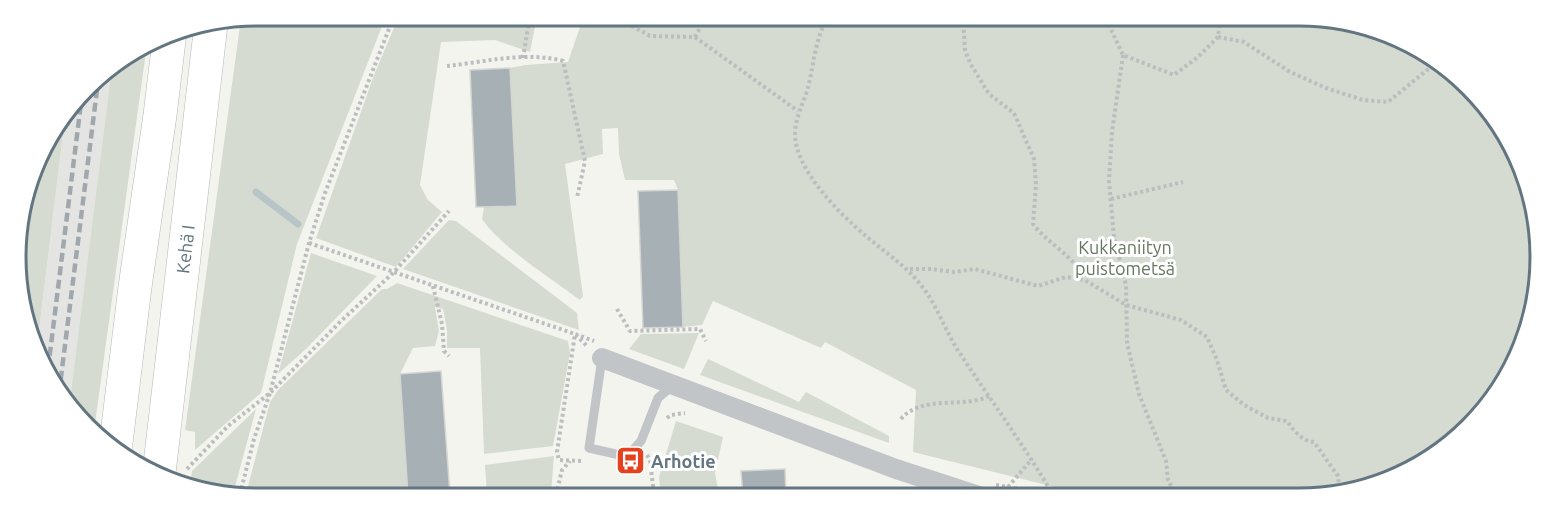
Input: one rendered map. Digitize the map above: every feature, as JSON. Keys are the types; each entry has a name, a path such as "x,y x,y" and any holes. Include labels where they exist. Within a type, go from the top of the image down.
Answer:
{"highway":[{"name":"Kehä I","path":"173,471 210,30"},
{"path":"116,441 169,43"}],"street":[{"path":"602,358 955,488"}],"lane":[{"path":"602,358 589,448 625,454 631,452 641,441 658,398 673,385"}],"path":[{"path":"242,488 254,439 270,393 292,303 325,193 390,26"},
{"path":"523,58 528,26"},
{"path":"633,26 650,36 695,37 798,111"},
{"path":"695,37 701,26"},
{"path":"825,26 815,50 807,92 798,111 795,136 805,167 830,201 866,236 909,269 926,291 958,350 1032,459 1048,488"},
{"path":"964,26 965,50 970,63 989,94 1014,113 1034,159 1036,185 1033,224 1043,237 1079,267 1085,280"},
{"path":"1109,26 1123,55 1112,132 1109,181 1114,237 1126,285 1127,343 1139,394 1166,462 1168,480 1172,488"},
{"path":"1123,55 1174,75 1198,57 1218,37 1219,26"},
{"path":"1218,37 1244,42 1290,72 1326,88 1362,100 1388,102 1430,67"},
{"path":"447,66 523,58 552,58 563,62 585,161 577,198"},
{"path":"1111,198 1183,182"},
{"path":"173,471 270,393 341,321 394,272 449,210"},
{"path":"309,243 575,334 581,342 602,358"},
{"path":"909,269 954,272 975,269 1038,286 1066,277 1085,280 1126,305 1181,320 1207,337 1226,390 1244,405 1268,418 1287,421 1308,442 1314,442 1338,476 1339,485"},
{"path":"433,286 442,324 444,351 449,356"},
{"path":"617,309 630,332 700,329 706,341"},
{"path":"575,334 557,452 559,460 582,461"},
{"path":"901,419 908,410 936,403 978,401 989,396"},
{"path":"661,423 671,415 682,412 694,416"},
{"path":"641,441 650,460 653,488"},
{"path":"557,488 562,470 571,460 589,448"},
{"path":"639,459 646,454"},
{"path":"1007,488 1032,459"}],"shaded area":[{"path":"111,78 71,395 49,359 39,333 63,131 83,104"}],"green space":[{"path":"240,26 382,26 297,244 261,393 195,450 195,432 185,430"},
{"path":"395,26 535,26 530,52 495,40 441,42 420,185 428,200 442,212 396,267 316,238 374,75"},
{"name":"Kukkaniityn puistometsä","path":"580,26 1313,26 1358,33 1400,49 1439,73 1472,104 1498,141 1512,168 1522,197 1528,227 1530,257 1528,287 1522,317 1512,346 1498,373 1482,398 1462,421 1439,441 1414,457 1387,471 1358,481 1313,488 1059,488 913,452 916,390 825,342 821,348 713,301 702,325 683,327 678,190 674,180 625,180 619,154 618,128 602,129 603,154 565,164 583,296 580,300 501,241 491,230 482,219 484,207 517,205 510,68 568,62"},
{"path":"146,54 95,423 71,395 111,78"},
{"path":"63,131 39,333 27,287 27,227 33,197 43,168"},
{"path":"449,220 456,221 577,313 579,330 403,269"},
{"path":"311,253 377,276 306,349 278,374"},
{"path":"397,283 568,341 570,353 553,446 484,454 480,348 447,348 447,330 443,309 435,307 439,331 435,346 413,348 400,374 408,488 248,488 270,402 278,390 382,289 387,289"},
{"path":"699,333 684,369 629,349 641,334"},
{"path":"708,359 799,402 806,392 889,436 889,443 700,375"},
{"path":"256,409 235,488 191,479 192,471"},
{"path":"676,421 723,437 715,473 718,488 660,488 659,477"},
{"path":"554,456 551,488 487,488 485,465"}],"building":[{"path":"510,68 517,206 476,207 470,70"},
{"path":"678,190 683,327 643,328 638,191"},
{"path":"441,371 449,488 408,488 400,374"},
{"path":"785,469 786,488 742,488 741,471"}],"waterway":[{"path":"256,192 298,224"}],"railway":[{"path":"61,379 97,89"},
{"path":"49,359 81,107"}],"place":[{"name":"Arhotie","path":"630,461"}]}
